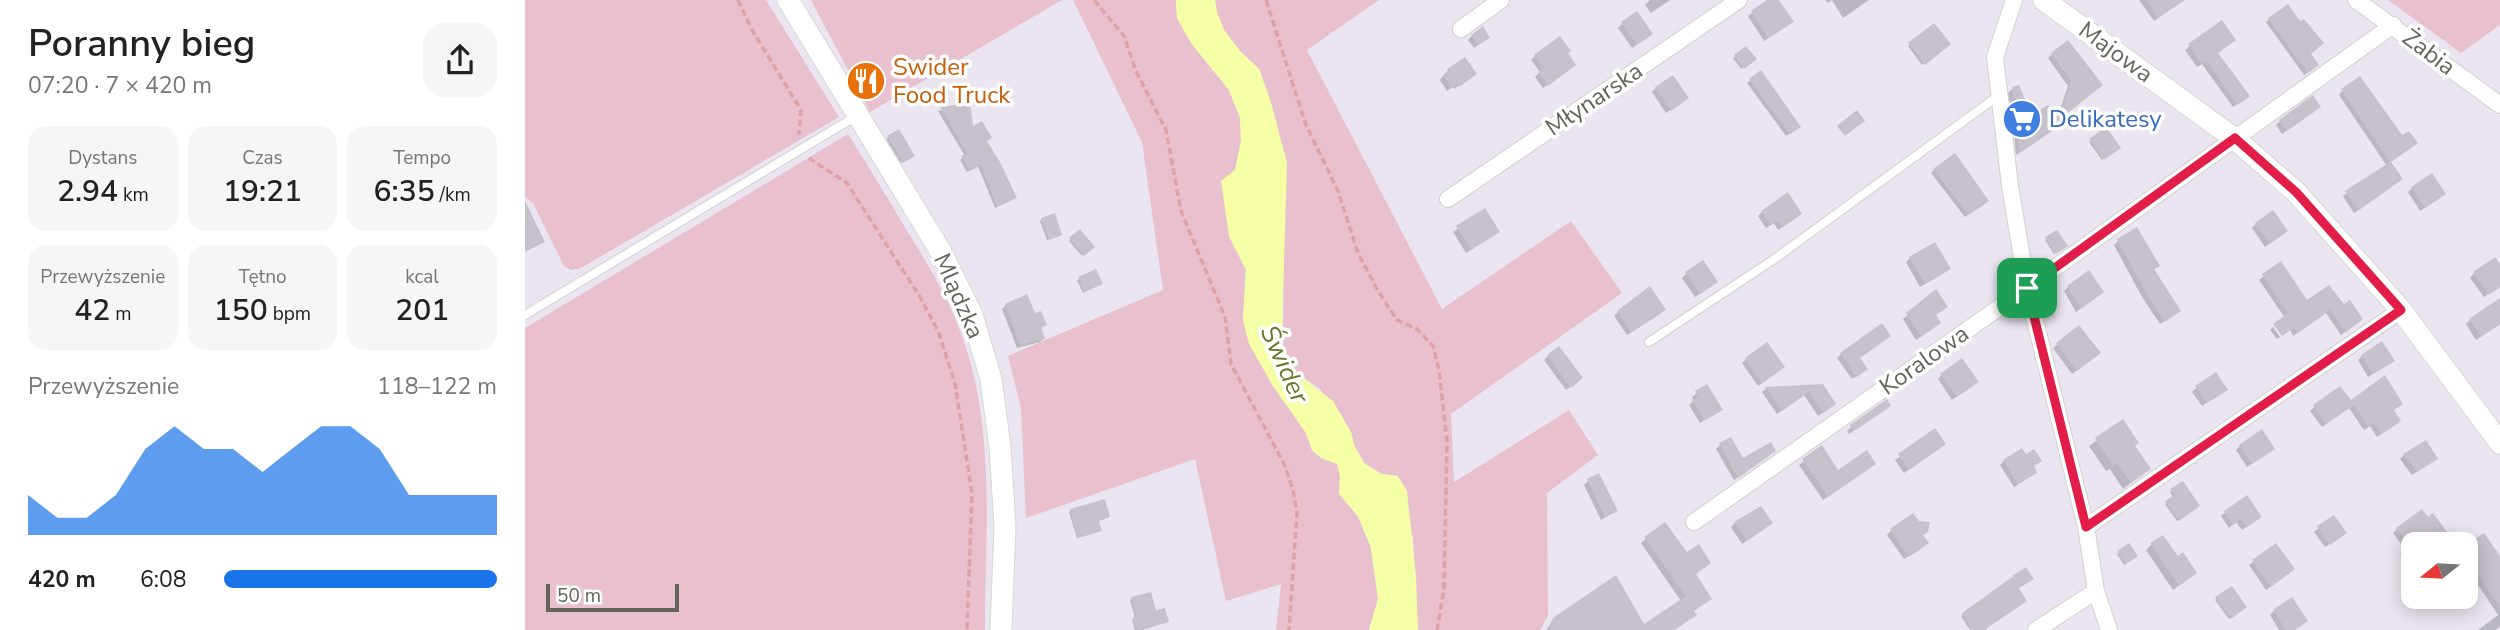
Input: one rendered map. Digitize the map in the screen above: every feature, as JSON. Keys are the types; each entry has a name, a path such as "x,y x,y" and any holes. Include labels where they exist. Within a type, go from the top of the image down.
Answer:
{"street":[{"name":"Mlądzka","path":"788,0 941,252 972,315 991,379 1000,447 1005,526 1001,630"},
{"path":"1461,29 1501,0"},
{"name":"Młynarska","path":"1448,199 1739,0"},
{"path":"2014,0 1995,57 2010,187 2027,288 2086,527 2096,591 2109,630"},
{"name":"Majowa","path":"2044,0 2235,138 2296,192 2401,310 2500,443"},
{"name":"Żabia","path":"2357,0 2500,104"},
{"name":"Koralowa","path":"1694,522 2027,288 2393,25"},
{"path":"2086,527 2401,310"},
{"path":"2036,630 2096,591"}],"lane":[{"path":"1649,342 1793,246 1999,95"},
{"path":"525,315 857,115"}],"path":[{"path":"738,0 752,30 801,110 799,151 847,183 920,297 938,331 955,383 972,494 967,630"},
{"path":"1094,0 1125,36 1136,71 1165,130 1181,211 1225,317 1231,364 1268,431 1285,466 1293,491 1297,512 1289,630"},
{"path":"1266,0 1306,125 1338,191 1358,253 1377,291 1397,320 1417,329 1433,346 1439,370 1447,441 1444,589 1437,630"}],"shaded area":[{"path":"525,0 766,0 839,117 581,268 571,270 564,266 533,203 525,197"},
{"path":"811,0 1062,0 870,112"},
{"path":"1073,0 1176,0 1177,18 1191,43 1229,90 1240,118 1241,141 1235,170 1229,236 1246,270 1243,320 1273,386 1306,433 1312,450 1321,458 1337,464 1340,476 1339,494 1358,516 1371,548 1378,599 1369,630 1276,630 1281,584 1226,601 1195,459 1026,518 1021,408 1008,356 1163,290 1142,142"},
{"path":"1215,0 1379,0 1307,50 1442,309 1571,221 1622,293 1451,414 1454,482 1569,410 1598,455 1547,493 1548,616 1540,630 1418,630 1413,538 1398,476 1381,474 1364,463 1354,445 1351,432 1320,389 1295,372 1283,347 1287,163 1259,69 1240,51 1224,30"},
{"path":"2388,0 2500,0 2500,25 2461,53"},
{"path":"848,134 941,289 970,360 978,398 986,475 985,630 525,630 525,328"}],"water":[{"name":"Świder","path":"1176,0 1215,0 1224,30 1240,51 1259,69 1287,163 1283,347 1295,372 1333,401 1351,432 1354,445 1364,463 1381,474 1398,476 1407,491 1416,576 1418,630 1369,630 1378,599 1371,548 1358,516 1339,494 1340,476 1337,464 1321,458 1312,450 1306,433 1273,386 1249,344 1243,320 1246,270 1229,236 1221,181 1235,170 1241,141 1240,118 1229,90 1191,43 1177,18"}],"building":[{"path":"1767,0 1779,0 1794,22 1768,38 1751,11"},
{"path":"2146,0 2185,0 2158,18"},
{"path":"2288,4 2300,21 2304,19 2324,43 2311,54 2319,65 2308,73 2268,18"},
{"path":"1637,11 1653,34 1637,45 1621,22"},
{"path":"2222,20 2236,40 2218,53 2250,96 2238,105 2207,61 2202,64 2188,44"},
{"path":"1934,23 1951,44 1925,65 1908,43"},
{"path":"1483,26 1490,38 1478,45 1471,35"},
{"path":"1560,36 1571,51 1568,53 1576,65 1548,86 1538,72 1544,68 1534,55"},
{"path":"2068,40 2103,85 2063,117 2068,120 2020,153 2017,127 2020,125 2012,87 2019,85 2032,116 2047,105 2060,115 2071,81 2051,53"},
{"path":"1746,46 1757,59 1744,69 1734,55"},
{"path":"1465,57 1477,74 1459,87 1457,84 1452,88 1443,75 1449,71 1447,69"},
{"path":"1761,70 1801,127 1790,134 1749,79"},
{"path":"1673,75 1689,98 1671,111 1655,87"},
{"path":"2360,76 2402,135 2409,131 2418,143 2391,162 2403,179 2359,210 2345,191 2390,162 2341,89"},
{"path":"2313,95 2321,107 2287,131 2279,120"},
{"path":"970,103 973,126 982,121 992,138 987,141 1017,198 997,207 981,165 970,171 961,156 967,153 940,107"},
{"path":"1857,110 1865,121 1845,136 1837,126"},
{"path":"2106,127 2121,148 2104,160 2089,139"},
{"path":"899,129 915,156 903,163 887,136"},
{"path":"1955,153 1989,201 1969,215 1933,169"},
{"path":"2432,173 2446,194 2425,208 2411,187"},
{"path":"1788,192 1802,214 1783,227 1778,221 1771,225 1761,211"},
{"path":"525,201 545,242 525,252"},
{"path":"1485,208 1500,232 1471,250 1456,226"},
{"path":"2273,210 2288,231 2270,244 2255,223"},
{"path":"1055,213 1062,235 1049,240 1041,218"},
{"path":"2137,227 2160,266 2154,269 2181,311 2165,322 2117,239"},
{"path":"1080,229 1095,247 1084,256 1069,238"},
{"path":"2057,230 2068,246 2056,254 2045,237"},
{"path":"1935,242 1951,269 1925,284 1909,257"},
{"path":"2495,257 2500,264 2500,287 2489,295 2473,272"},
{"path":"1703,260 1718,282 1700,294 1685,272"},
{"path":"2281,261 2307,300 2329,285 2344,304 2350,300 2363,319 2346,332 2330,310 2298,333 2294,328 2282,336 2273,324 2288,313 2262,274"},
{"path":"1096,269 1103,284 1084,292 1078,277"},
{"path":"2089,270 2104,292 2081,309 2067,286"},
{"path":"1650,286 1666,310 1631,332 1617,311"},
{"path":"1936,289 1948,307 1936,315 1941,323 1921,337 1906,313"},
{"path":"1027,294 1035,313 1041,311 1047,325 1041,327 1045,339 1020,345 1005,304"},
{"path":"2500,298 2500,324 2481,337 2469,319"},
{"path":"1882,323 1891,336 1860,358 1868,369 1857,377 1840,353"},
{"path":"2079,325 2101,353 2077,371 2056,343"},
{"path":"2382,341 2395,361 2373,374 2361,355"},
{"path":"1767,342 1785,367 1762,383 1745,358"},
{"path":"1559,346 1583,378 1571,388 1547,355"},
{"path":"1962,358 1979,382 1957,397 1940,374"},
{"path":"2216,372 2228,390 2207,403 2195,386"},
{"path":"2385,375 2403,404 2394,410 2401,421 2382,434 2374,423 2369,427 2354,405 2326,424 2313,405 2340,386 2351,400"},
{"path":"1707,384 1723,410 1705,420 1692,400 1698,396 1695,391"},
{"path":"1823,384 1836,404 1823,413 1809,392 1782,411 1765,387"},
{"path":"1887,399 1891,406 1854,431 1850,425"},
{"path":"2123,419 2139,443 2135,446 2151,469 2131,483 2117,464 2113,466 2095,438"},
{"path":"1935,428 1946,444 1909,470 1898,454"},
{"path":"2262,429 2275,449 2252,464 2239,445"},
{"path":"1731,437 1743,458 1771,442 1776,451 1738,478 1719,443"},
{"path":"2426,440 2438,459 2417,472 2403,454"},
{"path":"1822,445 1838,470 1867,450 1876,464 1828,497 1802,459"},
{"path":"2022,448 2026,454 2034,449 2042,461 2034,466 2037,473 2018,484 2003,460"},
{"path":"1599,473 1618,511 1605,517 1587,479"},
{"path":"2183,481 2200,506 2179,521 2165,501 2174,495 2170,489"},
{"path":"2247,495 2262,517 2247,527 2241,519 2233,525 2224,511"},
{"path":"1105,499 1110,517 1099,521 1102,531 1078,538 1070,509"},
{"path":"1761,506 1773,523 1747,541 1734,522"},
{"path":"2422,509 2428,517 2433,513 2447,532 2401,532 2401,535 2396,528"},
{"path":"1913,513 1919,521 1930,522 1928,532 1923,535 1929,543 1909,557 1890,529"},
{"path":"2334,515 2347,533 2330,545 2317,526"},
{"path":"1665,522 1687,552 1699,544 1711,563 1696,574 1712,599 1694,611 1697,615 1674,630 1547,630 1553,618 1616,575 1644,624 1686,596 1644,537"},
{"path":"2484,533 2500,556 2500,607 2478,574 2478,537"},
{"path":"2163,535 2178,556 2183,552 2197,573 2179,586 2150,543"},
{"path":"2129,543 2138,556 2126,564 2117,551"},
{"path":"2276,543 2295,569 2271,587 2252,560"},
{"path":"2026,567 2034,579 2019,588 2012,576"},
{"path":"2012,577 2027,601 1984,630 1972,630 1962,613"},
{"path":"2232,586 2247,607 2231,619 2215,597"},
{"path":"1151,592 1156,610 1165,608 1169,622 1136,630 1131,597"},
{"path":"2292,597 2308,621 2295,630 2286,630 2273,610"}],"place":[{"name":"Swider Food Truck","path":"866,81"},
{"name":"Delikatesy","path":"2022,119"}],"route":[{"path":"2235,138 2296,192 2401,310 2086,527 2027,288 2235,138"}]}
